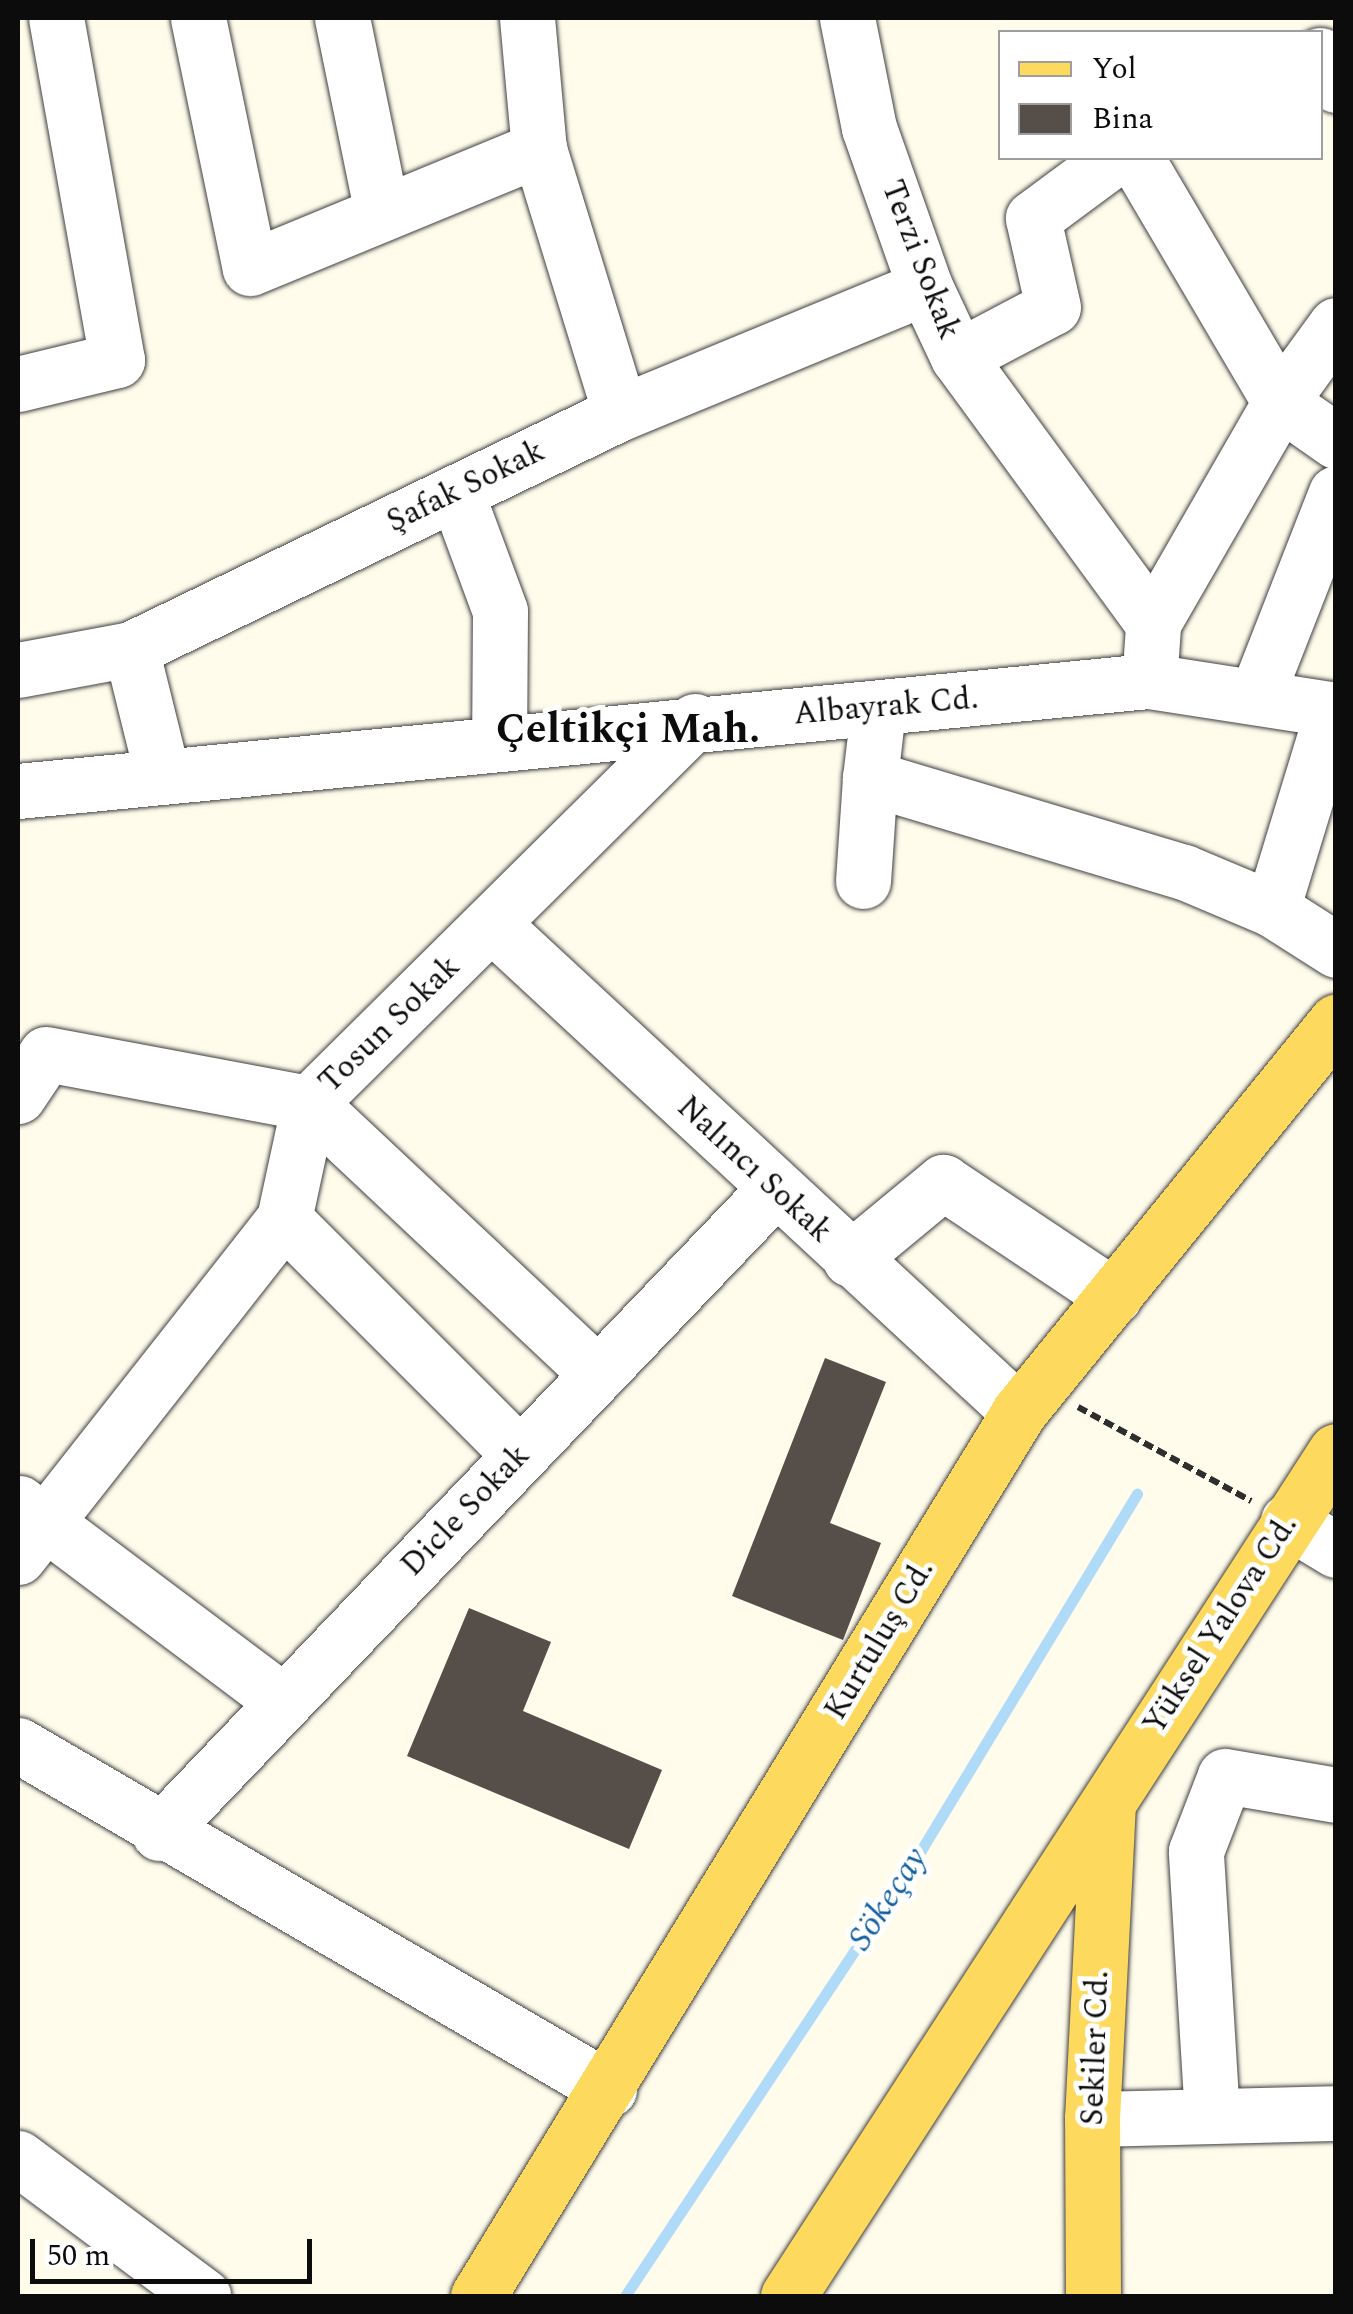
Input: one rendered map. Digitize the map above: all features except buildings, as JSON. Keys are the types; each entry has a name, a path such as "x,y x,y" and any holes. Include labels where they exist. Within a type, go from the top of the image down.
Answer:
{"main road":[{"name":"Kurtuluş Cd.","path":"478,2296 609,2089 1029,1399 1336,1022"},
{"name":"Yüksel Yalova Cd.","path":"788,2296 1336,1451"},
{"name":"Sekiler Cd.","path":"1093,2296 1092,2119 1108,1800"}],"street":[{"path":"18,384 117,360 56,18"},
{"path":"198,18 250,268 539,149"},
{"path":"342,18 382,213"},
{"path":"527,18 539,149 620,413"},
{"name":"Terzi Sokak","path":"847,18 870,128 925,287 958,357 1153,622"},
{"path":"1323,61 1336,85"},
{"path":"958,357 1053,307 1034,218 1111,160"},
{"path":"1137,160 1280,402 1336,441"},
{"name":"Şafak Sokak","path":"18,670 130,649 620,413 925,287"},
{"path":"1149,681 1153,622 1280,402 1336,324"},
{"path":"456,492 500,612 499,740"},
{"path":"1256,698 1336,493"},
{"path":"130,649 162,774"},
{"name":"Albayrak Cd.","path":"18,791 499,740 878,710 1149,681 1334,709"},
{"path":"1272,909 1334,709"},
{"path":"863,881 878,710"},
{"name":"Tosun Sokak","path":"27,1061 309,1103 493,926 695,722"},
{"path":"870,778 1184,872 1272,909 1336,950"},
{"name":"Nalıncı Sokak","path":"493,926 850,1259 1029,1399"},
{"path":"284,1702 27,1528 284,1219 309,1103"},
{"path":"309,1103 598,1374"},
{"path":"850,1259 943,1182 1114,1296"},
{"name":"Dicle Sokak","path":"159,1833 774,1190"},
{"path":"284,1219 520,1455"},
{"path":"1288,1521 1336,1550"},
{"path":"18,1745 159,1833 609,2089"},
{"path":"1212,2116 1196,1851 1226,1776 1336,1795"},
{"path":"1092,2119 1336,2113"},
{"path":"18,2158 203,2296"}],"path":[{"path":"1029,1399 1288,1521"}],"waterway":[{"name":"Sökeçay","path":"625,2296 920,1852 1137,1493"}],"district":[{"name":"Çeltikçi Mah.","path":"628,730"}]}
